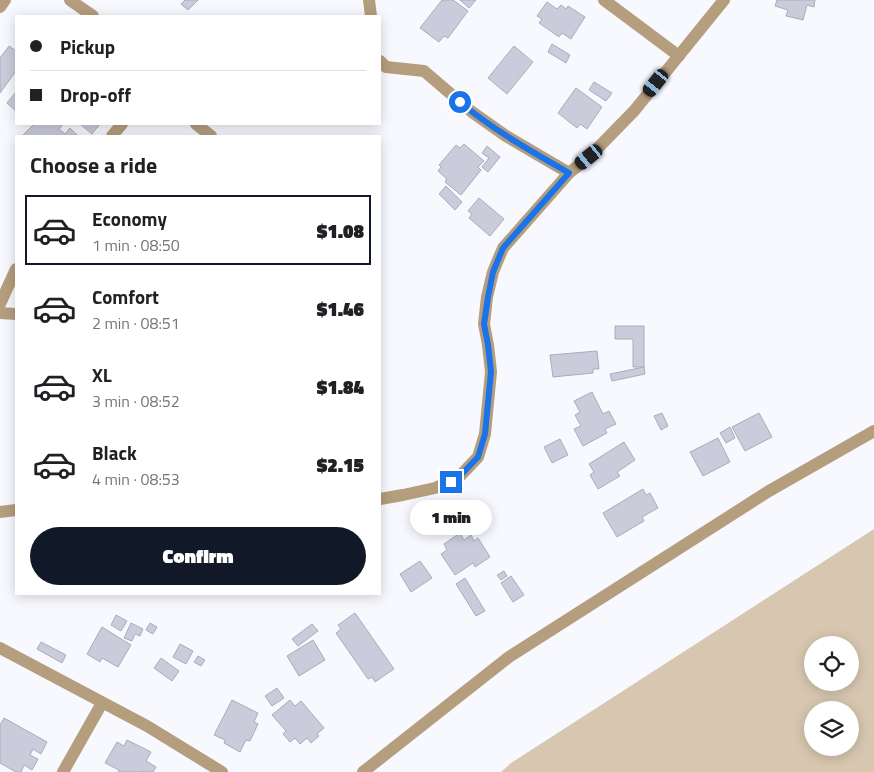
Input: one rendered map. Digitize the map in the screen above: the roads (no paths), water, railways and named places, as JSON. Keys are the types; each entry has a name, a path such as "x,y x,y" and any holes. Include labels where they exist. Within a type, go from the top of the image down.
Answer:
{"street":[{"path":"0,7 5,0"},
{"path":"70,0 92,15"},
{"path":"369,0 371,15"},
{"path":"604,0 679,56"},
{"path":"381,499 435,488 451,482 460,476 478,457 485,434 491,372 484,324 493,272 503,248 569,173 589,157 634,110 724,0"},
{"path":"381,62 386,67 424,71 472,112 506,136 569,173"},
{"path":"113,135 121,125"},
{"path":"197,125 210,135"},
{"path":"0,304 15,271"},
{"path":"0,313 15,314"},
{"path":"363,772 509,657 769,491 874,432"},
{"path":"0,512 15,510"},
{"path":"0,648 147,726 222,772"},
{"path":"63,772 102,703"}]}
